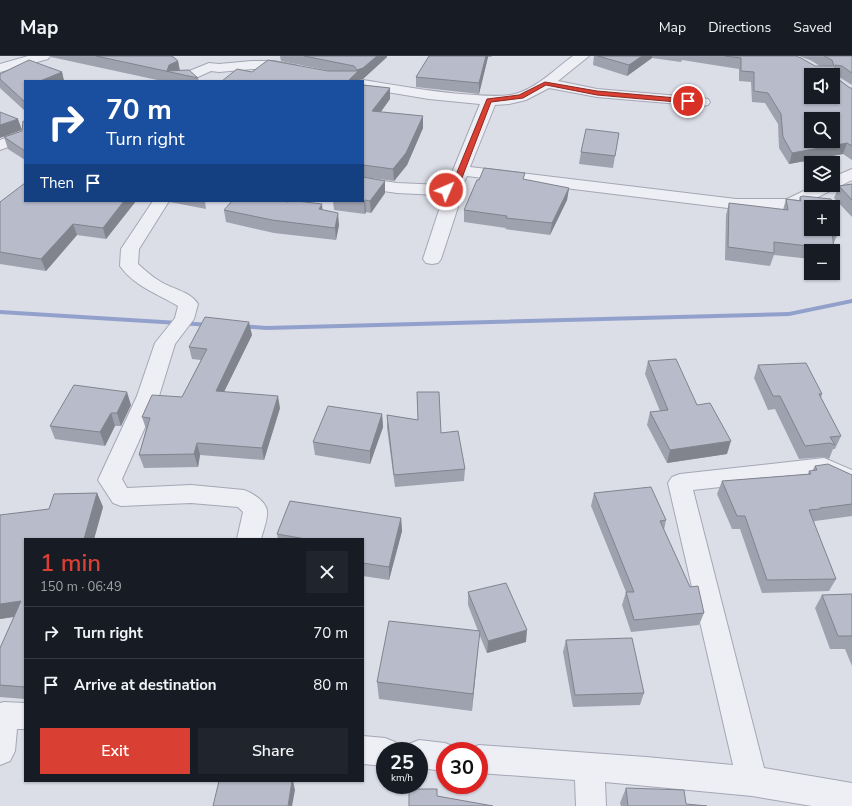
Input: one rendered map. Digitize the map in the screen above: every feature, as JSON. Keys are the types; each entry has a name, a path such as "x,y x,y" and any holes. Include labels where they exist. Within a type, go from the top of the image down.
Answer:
{"street":[{"path":"0,68 43,56"},
{"path":"195,56 209,67"},
{"path":"364,84 443,97 489,100 520,97 545,83 582,56"},
{"path":"179,80 209,67 219,68 274,65 305,71"},
{"path":"545,83 597,93 703,102"},
{"path":"364,183 397,188 446,190 456,183 462,171 489,100"},
{"path":"0,145 24,136"},
{"path":"462,171 736,204 790,204 815,192"},
{"path":"840,180 852,174"},
{"path":"432,259 449,207 446,190"},
{"path":"160,202 130,249 129,266 152,285 169,292 188,304 184,319 165,343 148,396 110,480 121,497 192,494 244,499 255,510 249,538"},
{"path":"752,781 680,483 824,467 852,480"},
{"path":"0,751 10,716"},
{"path":"364,750 376,751"},
{"path":"488,760 752,781 852,798"},
{"path":"590,768 591,806"}],"building":[{"path":"96,56 172,56 178,61 169,65 167,71 189,70 198,78"},
{"path":"304,56 377,56 363,68 357,70 354,66"},
{"path":"429,56 486,56 479,83 416,77"},
{"path":"598,56 642,56 629,65"},
{"path":"725,56 796,56 815,66 834,66 832,60 824,56 852,56 852,73 842,66 835,65 835,68 804,68 804,104 840,104 840,81 852,88 852,146 847,143 840,144 840,112 804,112 804,148 820,148 792,153 783,137 781,114 768,93 754,91 754,72 741,71 741,58"},
{"path":"29,60 62,72 42,80 24,80 24,101 0,79 0,74"},
{"path":"268,60 328,71 358,71 349,80 223,80 237,69 252,72"},
{"path":"364,85 390,88 372,111 423,116 406,153 393,169 364,165"},
{"path":"0,112 18,119 0,125"},
{"path":"23,121 24,150 4,137 22,131"},
{"path":"586,129 619,133 615,156 581,152"},
{"path":"484,168 525,173 523,179 569,188 552,223 506,218 507,216 464,210"},
{"path":"364,177 385,181 370,201 365,200 364,202"},
{"path":"24,184 24,202 123,202 103,228 73,224 41,259 0,252 0,202"},
{"path":"852,184 852,200 840,187"},
{"path":"800,197 831,199 804,200 804,236 832,236 833,244 804,244 804,246 774,242 774,253 728,247 729,203 788,210 786,199 801,201"},
{"path":"231,202 305,202 322,204 319,209 338,213 335,228 272,220 224,210"},
{"path":"205,317 249,322 216,391 278,396 262,448 197,443 194,454 139,455 150,418 142,417 152,395 182,397 207,349 189,347"},
{"path":"676,359 697,405 710,403 731,441 670,450 650,412 668,410 648,361"},
{"path":"806,363 822,394 819,394 841,436 830,437 835,445 830,443 805,446 780,396 773,396 758,365"},
{"path":"74,385 127,392 117,413 111,413 100,432 50,426"},
{"path":"417,392 439,392 441,433 458,431 465,469 394,475 387,415 418,420"},
{"path":"328,406 382,414 370,451 313,442"},
{"path":"828,464 852,475 852,504 809,510 836,579 767,580 745,516 737,516 722,481 811,474 809,471 817,470 815,466"},
{"path":"651,487 666,520 660,521 690,587 698,586 704,613 634,620 626,592 634,592 594,493"},
{"path":"97,493 84,538 24,538 24,687 0,685 0,648 21,601 0,604 0,515 49,509 54,494"},
{"path":"290,501 401,518 389,567 364,563 364,538 300,538 277,534"},
{"path":"506,583 527,630 488,641 468,592"},
{"path":"852,594 852,636 838,636 822,595"},
{"path":"389,621 480,631 473,694 377,682"},
{"path":"632,638 644,693 575,695 566,640"},
{"path":"219,782 292,782 288,806 213,806"},
{"path":"626,788 684,790 686,804 707,806 628,806"},
{"path":"428,789 436,789 437,796 493,806 409,806 409,794 428,794"}],"waterway":[{"path":"240,326 266,328 789,314 852,301"},
{"path":"0,312 211,325"}],"route":[{"path":"446,190 456,183 468,158 489,100 502,100 520,97 535,90 545,83 597,93 688,101"}]}
